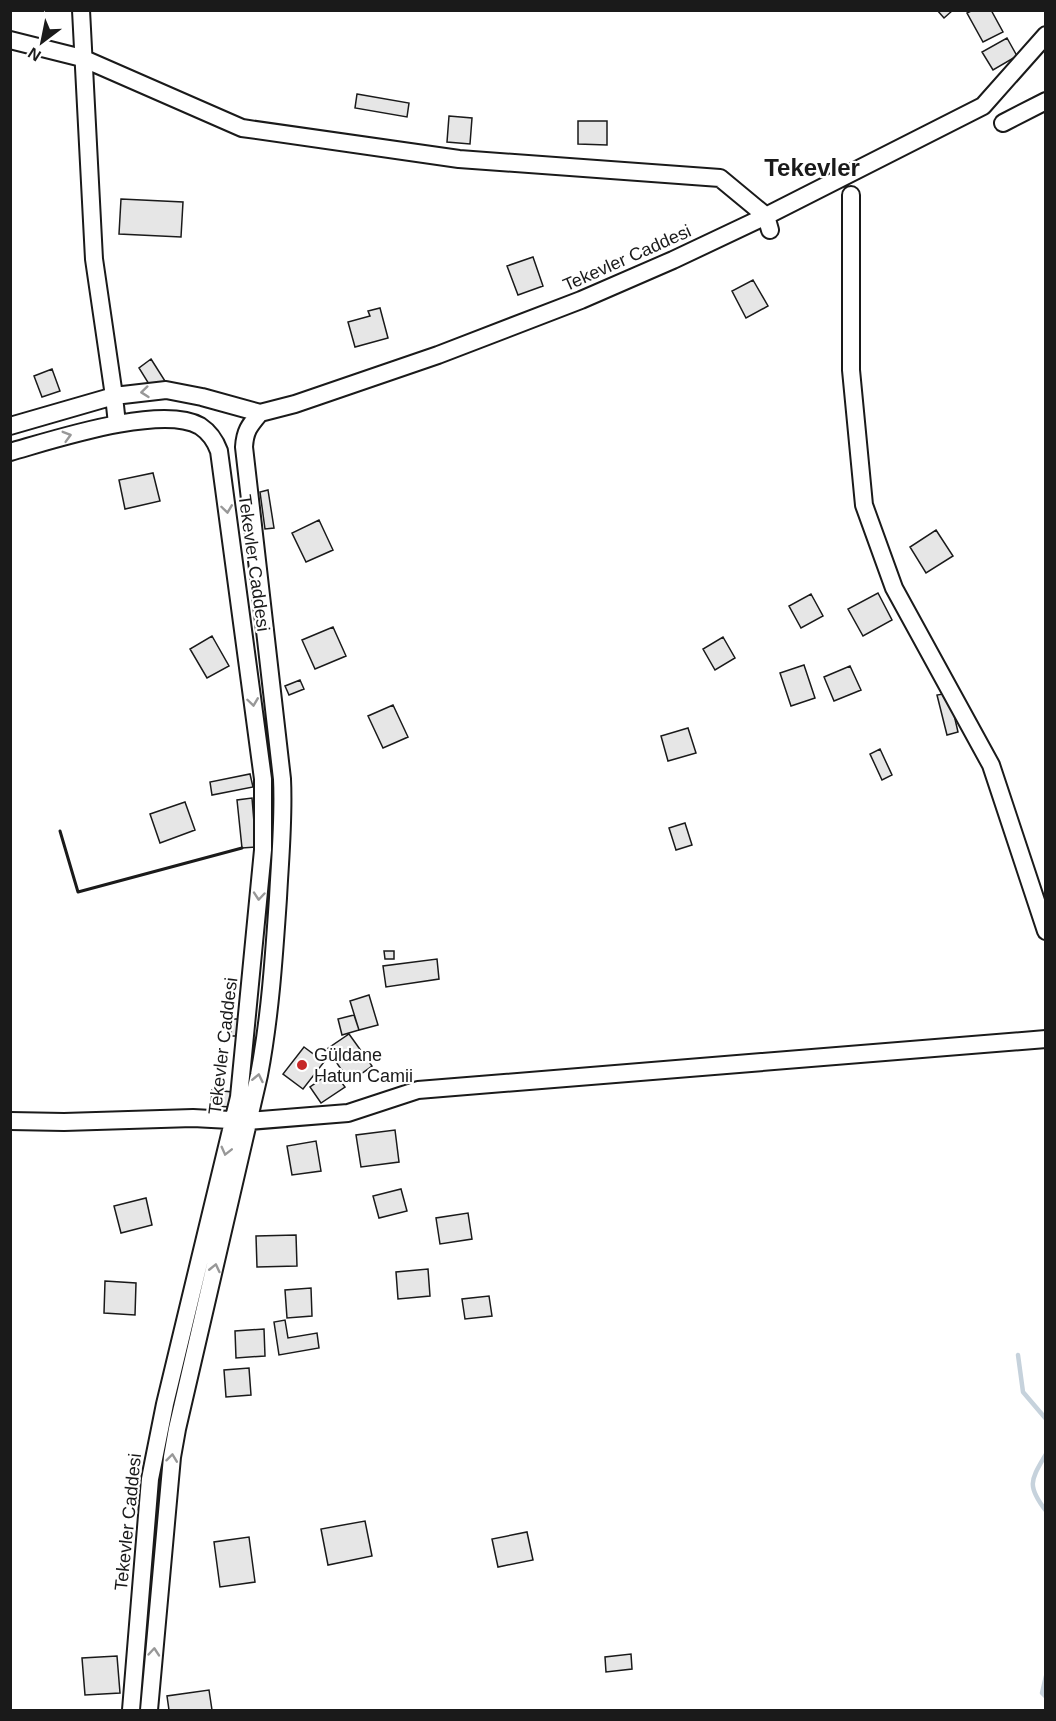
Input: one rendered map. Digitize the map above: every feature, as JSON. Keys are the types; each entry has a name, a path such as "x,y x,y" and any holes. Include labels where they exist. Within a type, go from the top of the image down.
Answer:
{"street":[{"path":"10,452 117,423 94,260 81,10"},
{"name":"Tekevler Caddesi","path":"10,426 114,396 166,390 260,413 295,404 438,355 768,223 983,106 1046,35"},
{"path":"10,40 82,58 242,128 459,159 720,178 768,223"},
{"path":"1003,123 1046,101"},
{"path":"851,195 851,370 864,505 894,588 991,765 1046,932"},
{"path":"149,1710 172,1457 241,1120 264,1048 274,952 284,805 244,447 248,428 260,413"},
{"name":"Tekevler Caddesi","path":"117,423 162,419 192,423 213,437 219,451 263,779 264,803 263,850 239,1098 241,1120 165,1404 154,1457 148,1502 131,1710"},
{"path":"10,1121 63,1122 193,1118 241,1120 348,1113 418,1090 1046,1039"}],"building":[{"path":"937,10 953,10 944,18"},
{"path":"973,10 991,10 1003,32 983,42 967,13"},
{"path":"1007,38 1017,56 993,70 982,52"},
{"path":"357,94 409,103 407,117 355,108"},
{"path":"449,116 472,118 470,144 447,142"},
{"path":"578,121 607,121 607,145 578,144"},
{"path":"121,199 183,202 181,237 119,234"},
{"path":"533,257 543,286 518,295 507,266"},
{"path":"753,280 768,306 746,318 732,291"},
{"path":"380,308 388,338 355,347 348,322 370,316 368,311"},
{"path":"151,359 165,381 152,389 139,368"},
{"path":"52,369 60,391 42,397 34,376"},
{"path":"153,473 160,501 125,509 119,480"},
{"path":"268,490 274,528 265,529 260,492"},
{"path":"319,520 333,550 306,562 292,533"},
{"path":"936,530 953,556 926,573 910,547"},
{"path":"878,593 892,620 863,636 848,609"},
{"path":"811,594 823,616 801,628 789,606"},
{"path":"333,627 346,656 315,669 302,640"},
{"path":"212,636 229,666 207,678 190,649"},
{"path":"723,637 735,658 715,670 703,649"},
{"path":"804,665 815,698 791,706 780,673"},
{"path":"850,666 861,690 834,701 824,677"},
{"path":"300,680 304,689 289,695 285,686"},
{"path":"949,693 958,732 947,735 937,695"},
{"path":"393,705 408,737 383,748 368,716"},
{"path":"688,728 696,753 668,761 661,736"},
{"path":"880,749 892,775 882,780 870,754"},
{"path":"250,774 253,787 212,795 210,782"},
{"path":"252,798 256,847 242,848 237,800"},
{"path":"185,802 195,830 160,843 150,814"},
{"path":"685,823 692,845 676,850 669,828"},
{"path":"384,951 394,951 394,959 385,959"},
{"path":"437,959 439,979 386,987 383,966"},
{"path":"369,995 378,1025 359,1030 350,1001"},
{"path":"354,1015 359,1030 342,1035 338,1019"},
{"path":"231,1019 242,1019 242,1036 231,1036"},
{"path":"349,1034 372,1066 350,1082 327,1049"},
{"path":"304,1047 324,1062 303,1089 283,1074"},
{"path":"333,1071 345,1087 321,1103 310,1087"},
{"path":"212,1090 233,1092 232,1107 211,1106"},
{"path":"395,1130 399,1162 361,1167 356,1135"},
{"path":"316,1141 321,1171 292,1175 287,1146"},
{"path":"401,1189 407,1211 379,1218 373,1196"},
{"path":"146,1198 152,1225 121,1233 114,1206"},
{"path":"468,1213 472,1239 440,1244 436,1218"},
{"path":"296,1235 297,1266 257,1267 256,1236"},
{"path":"428,1269 430,1296 398,1299 396,1272"},
{"path":"105,1281 136,1283 135,1315 104,1313"},
{"path":"311,1288 312,1316 287,1318 285,1290"},
{"path":"489,1296 492,1316 465,1319 462,1299"},
{"path":"285,1320 288,1338 317,1333 319,1348 279,1355 274,1322"},
{"path":"264,1329 265,1356 236,1358 235,1331"},
{"path":"249,1368 251,1395 226,1397 224,1370"},
{"path":"365,1521 372,1556 328,1565 321,1529"},
{"path":"527,1532 533,1560 498,1567 492,1539"},
{"path":"249,1537 255,1582 220,1587 214,1542"},
{"path":"631,1654 632,1669 606,1672 605,1657"},
{"path":"117,1656 120,1693 85,1695 82,1658"},
{"path":"209,1690 212,1710 169,1710 167,1696"}],"waterway":[{"path":"1018,1355 1023,1392 1046,1419"},
{"path":"1046,1454 1033,1482 1035,1495 1046,1511"},
{"path":"1046,1676 1042,1693 1046,1697"}],"wall":[{"path":"60,831 78,892 242,848"}],"place":[{"name":"Güldane Hatun Camii","path":"302,1065"}],"district":[{"name":"Tekevler","path":"812,167"}]}
